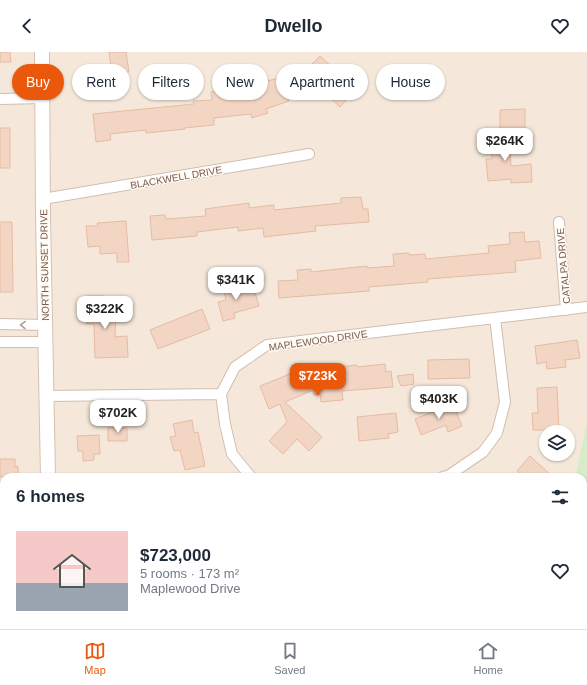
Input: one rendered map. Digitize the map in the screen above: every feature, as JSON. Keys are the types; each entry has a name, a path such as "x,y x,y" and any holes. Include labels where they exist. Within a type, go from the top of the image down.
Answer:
{"main road":[{"name":"NORTH SUNSET DRIVE","path":"42,52 42,64"},
{"name":"NORTH SUNSET DRIVE","path":"43,100 48,473"}],"street":[{"path":"0,99 12,99"},
{"name":"BLACKWELL DRIVE","path":"44,199 309,154"},
{"name":"CATALPA DRIVE","path":"559,222 566,310"},
{"name":"MAPLEWOOD DRIVE","path":"221,394 235,367 267,345 587,307"},
{"path":"452,473 483,452 497,433 505,402 495,318"},
{"path":"0,324 45,325"},
{"path":"0,342 45,342"},
{"path":"46,396 221,394 225,424 232,454 248,473"}],"shaded area":[{"path":"0,52 587,52 587,422 576,473 0,473"}],"green space":[{"path":"587,422 587,473 576,473"}],"building":[{"path":"0,52 10,52 11,62 0,62"},
{"path":"109,52 126,52 128,64 111,64"},
{"path":"320,56 329,64 312,64"},
{"path":"276,79 276,100 289,101 266,109 268,113 252,118 251,114 214,118 214,125 184,128 185,129 146,133 146,130 110,134 111,140 96,142 93,114 194,104 193,101 268,100 268,81"},
{"path":"332,100 346,100 340,107"},
{"path":"525,109 525,129 500,130 500,110"},
{"path":"0,128 10,128 10,168 0,168"},
{"path":"509,133 511,166 531,164 532,182 511,183 511,179 488,181 486,159 492,159 490,135"},
{"path":"361,197 363,209 368,209 369,222 315,226 316,231 264,237 263,228 238,231 238,227 197,232 197,236 152,240 150,216 165,215 166,219 206,216 205,209 249,203 249,208 274,205 274,210 341,203 341,198"},
{"path":"126,221 129,262 117,262 117,253 100,254 100,246 88,247 86,226 98,226 97,223"},
{"path":"0,222 12,222 13,292 0,292"},
{"path":"524,232 525,242 539,241 541,258 515,261 516,272 428,279 428,282 369,287 369,291 279,298 278,281 298,280 297,270 311,269 311,272 367,266 367,268 394,266 393,254 425,254 426,259 489,253 488,246 510,244 509,233"},
{"path":"232,281 236,294 254,289 259,306 234,313 235,318 223,321 218,302 226,300 222,284"},
{"path":"87,296 104,296 104,310 116,310 115,337 127,336 128,357 95,358 94,324 87,324"},
{"path":"202,309 210,329 158,349 150,330"},
{"path":"577,340 580,358 565,360 566,367 547,369 546,362 537,364 535,346"},
{"path":"469,359 470,378 428,379 428,360"},
{"path":"385,364 386,372 391,371 393,387 342,391 343,400 321,402 320,394 314,395 313,390 285,402 322,437 309,451 297,439 283,454 269,441 287,422 280,404 269,409 260,386 297,371 299,376 337,372 337,367 357,365 357,367"},
{"path":"413,374 414,384 401,386 397,376"},
{"path":"557,387 559,425 539,425 539,430 533,430 532,413 538,413 537,388"},
{"path":"453,404 462,426 448,432 446,425 421,435 415,419"},
{"path":"396,413 398,432 388,434 389,438 359,441 357,417"},
{"path":"192,420 194,433 198,432 205,466 185,470 180,450 174,451 170,437 176,436 173,424"},
{"path":"108,428 127,428 127,441 108,441"},
{"path":"99,435 100,454 94,454 94,460 83,461 83,451 78,451 77,436"},
{"path":"530,456 549,473 519,473 517,471"},
{"path":"0,459 15,459 15,467 18,466 18,473 0,473"}]}
